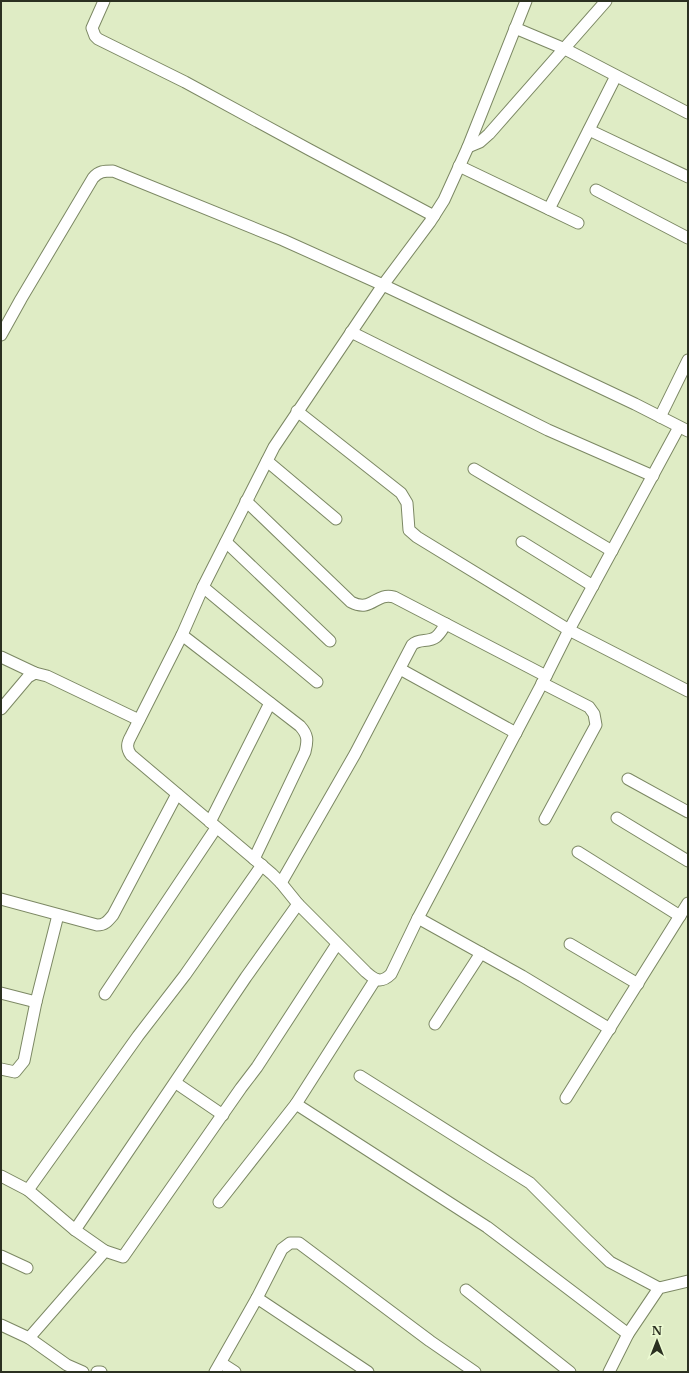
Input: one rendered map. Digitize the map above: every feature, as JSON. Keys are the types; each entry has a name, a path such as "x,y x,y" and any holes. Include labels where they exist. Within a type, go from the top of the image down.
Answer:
{"street":[{"path":"104,1 92,28 98,39 185,82 434,216"},
{"path":"1,335 93,178 98,173 113,171 283,240 383,285 684,429 653,476 569,630 418,918 391,974 387,978 375,980 298,904 281,883 131,755 128,750 128,742 182,635 203,587 274,447 383,285 434,216 444,200 468,147 526,1"},
{"path":"468,147 484,140 606,1"},
{"path":"515,28 565,49 688,113"},
{"path":"549,209 616,76"},
{"path":"589,130 688,177"},
{"path":"459,166 578,223"},
{"path":"596,190 688,238"},
{"path":"351,332 548,430 653,476"},
{"path":"660,417 688,360"},
{"path":"297,411 400,493 409,509 408,524 411,533 569,630 688,691"},
{"path":"267,461 336,519"},
{"path":"474,469 612,551"},
{"path":"246,501 351,602 356,605 364,606 382,596 390,596 446,624 544,679 590,707 594,714 596,725 545,819"},
{"path":"226,542 330,641"},
{"path":"522,542 593,586"},
{"path":"203,587 317,682"},
{"path":"281,883 355,754 415,642 434,638 446,624"},
{"path":"28,1190 138,1036 185,975 258,862 307,743 308,738 306,732 300,726 182,635"},
{"path":"1,657 35,673 47,676 139,720"},
{"path":"400,668 516,733"},
{"path":"1,709 28,677 35,673"},
{"path":"105,994 213,825 270,703"},
{"path":"628,779 688,812"},
{"path":"1,899 58,915 102,925 114,915 177,794"},
{"path":"617,818 688,861"},
{"path":"578,852 680,916"},
{"path":"566,1098 688,903"},
{"path":"75,1230 298,904"},
{"path":"1,1070 15,1072 24,1061 36,1002 58,915"},
{"path":"418,918 610,1028"},
{"path":"2,1179 28,1190 75,1230 105,1251 123,1257 257,1067 337,944"},
{"path":"570,944 638,984"},
{"path":"435,1024 481,953"},
{"path":"219,1202 296,1104 375,980"},
{"path":"1,992 36,1002"},
{"path":"360,1076 530,1183 610,1262 659,1288 688,1281"},
{"path":"176,1083 223,1114"},
{"path":"296,1104 487,1227 628,1334"},
{"path":"236,1372 218,1368 282,1249 290,1243 299,1244 430,1341 475,1372"},
{"path":"29,1338 105,1251"},
{"path":"1,1256 26,1268"},
{"path":"609,1372 628,1334 659,1288"},
{"path":"466,1290 570,1372"},
{"path":"257,1298 368,1372"},
{"path":"1,1325 29,1338 67,1365 83,1372"}]}
